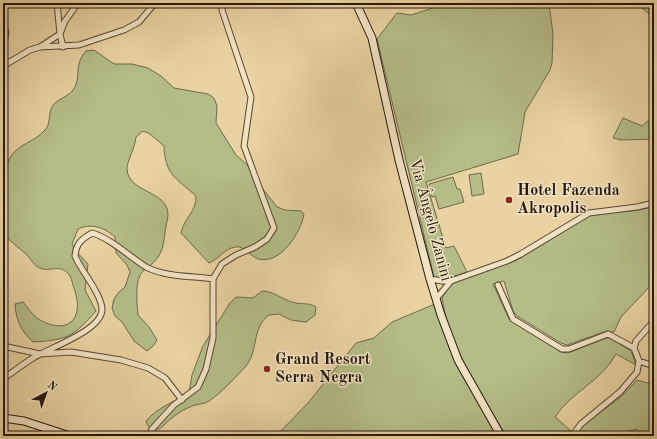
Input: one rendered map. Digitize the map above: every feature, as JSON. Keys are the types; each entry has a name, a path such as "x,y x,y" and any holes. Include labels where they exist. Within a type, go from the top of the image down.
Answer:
{"street":[{"path":"57,3 60,34 63,47"},
{"path":"3,66 30,50 40,47 60,34 65,21 78,3"},
{"path":"40,47 79,45 124,30 139,22 156,3"},
{"path":"149,436 152,429 174,405 198,387 206,369 213,338 212,279 222,264 267,239 274,228 244,146 251,97 222,10 222,3"},
{"name":"Via Ângelo Zanini","path":"356,3 372,38 399,160 436,299 458,360 501,436"},
{"path":"3,24 6,32 3,49"},
{"path":"430,279 450,281 512,258 589,212 637,208 654,203"},
{"path":"3,379 40,354 81,334 99,320 102,310 100,299 75,256 75,249 81,240 92,233 102,236 148,268 168,274 212,279"},
{"path":"436,299 450,281"},
{"path":"498,285 513,318 562,349 569,349 608,334 634,348"},
{"path":"572,436 576,429 603,408 630,382 639,369 639,361 634,348 636,341 654,321"},
{"path":"3,346 40,354 71,352 122,360 148,368 165,378 182,400"},
{"path":"639,361 654,366"},
{"path":"3,418 24,421 70,436"}],"green space":[{"path":"428,3 549,3 553,34 552,63 550,70 525,112 518,154 426,182 446,248 454,246 467,272 441,279 434,277 377,39 397,13 411,15 433,8"},
{"path":"636,3 654,3 654,18"},
{"path":"94,50 114,64 132,64 148,68 161,76 174,88 208,94 214,98 217,106 216,123 236,155 256,173 262,188 277,207 285,210 301,211 304,214 294,238 282,252 274,257 266,260 258,259 244,249 235,247 231,248 209,263 181,233 194,206 196,196 177,180 169,170 164,146 150,134 143,131 136,137 127,166 129,177 134,183 161,200 166,206 168,214 161,252 153,263 141,273 137,284 138,315 149,327 157,340 147,351 134,341 122,322 115,316 112,308 114,299 125,287 130,272 127,265 116,253 115,237 102,228 88,226 78,229 72,244 76,251 88,264 85,290 96,311 81,327 69,336 54,340 33,342 22,329 16,310 15,304 23,302 37,318 58,326 71,322 75,317 77,301 71,278 67,272 59,269 44,269 38,267 27,255 3,236 3,194 5,173 11,156 18,148 37,137 45,130 54,104 71,93 76,85 82,56 86,51"},
{"path":"654,116 654,139 621,140 613,138 623,118 642,126"},
{"path":"481,173 484,194 472,196 469,175"},
{"path":"453,177 457,189 460,189 464,202 439,209 435,196 432,197 429,184"},
{"path":"654,206 654,282 621,317 614,332 607,331 567,345 561,343 517,316 513,311 504,281 493,284 509,319 561,352 568,353 606,338 610,338 631,351 636,365 616,354 603,372 569,400 555,417 571,431 570,436 506,436 477,387 459,353 452,335 442,298 452,282 517,260 589,216 638,210"},
{"path":"262,291 270,292 295,303 313,305 316,307 315,315 306,322 291,320 279,314 269,315 263,320 260,326 249,361 223,390 207,402 195,405 182,411 159,429 151,429 146,421 151,416 161,408 189,393 192,375 203,346 230,303 236,297 253,298"},
{"path":"435,304 454,359 498,436 276,436 308,403 356,343 374,338 392,322"},
{"path":"637,380 651,384 654,381 654,436 639,436 637,429 610,436 574,436 577,430 622,396"}],"place":[{"name":"Hotel Fazenda Akropolis","path":"509,200"},
{"name":"Grand Resort Serra Negra","path":"267,369"}]}
